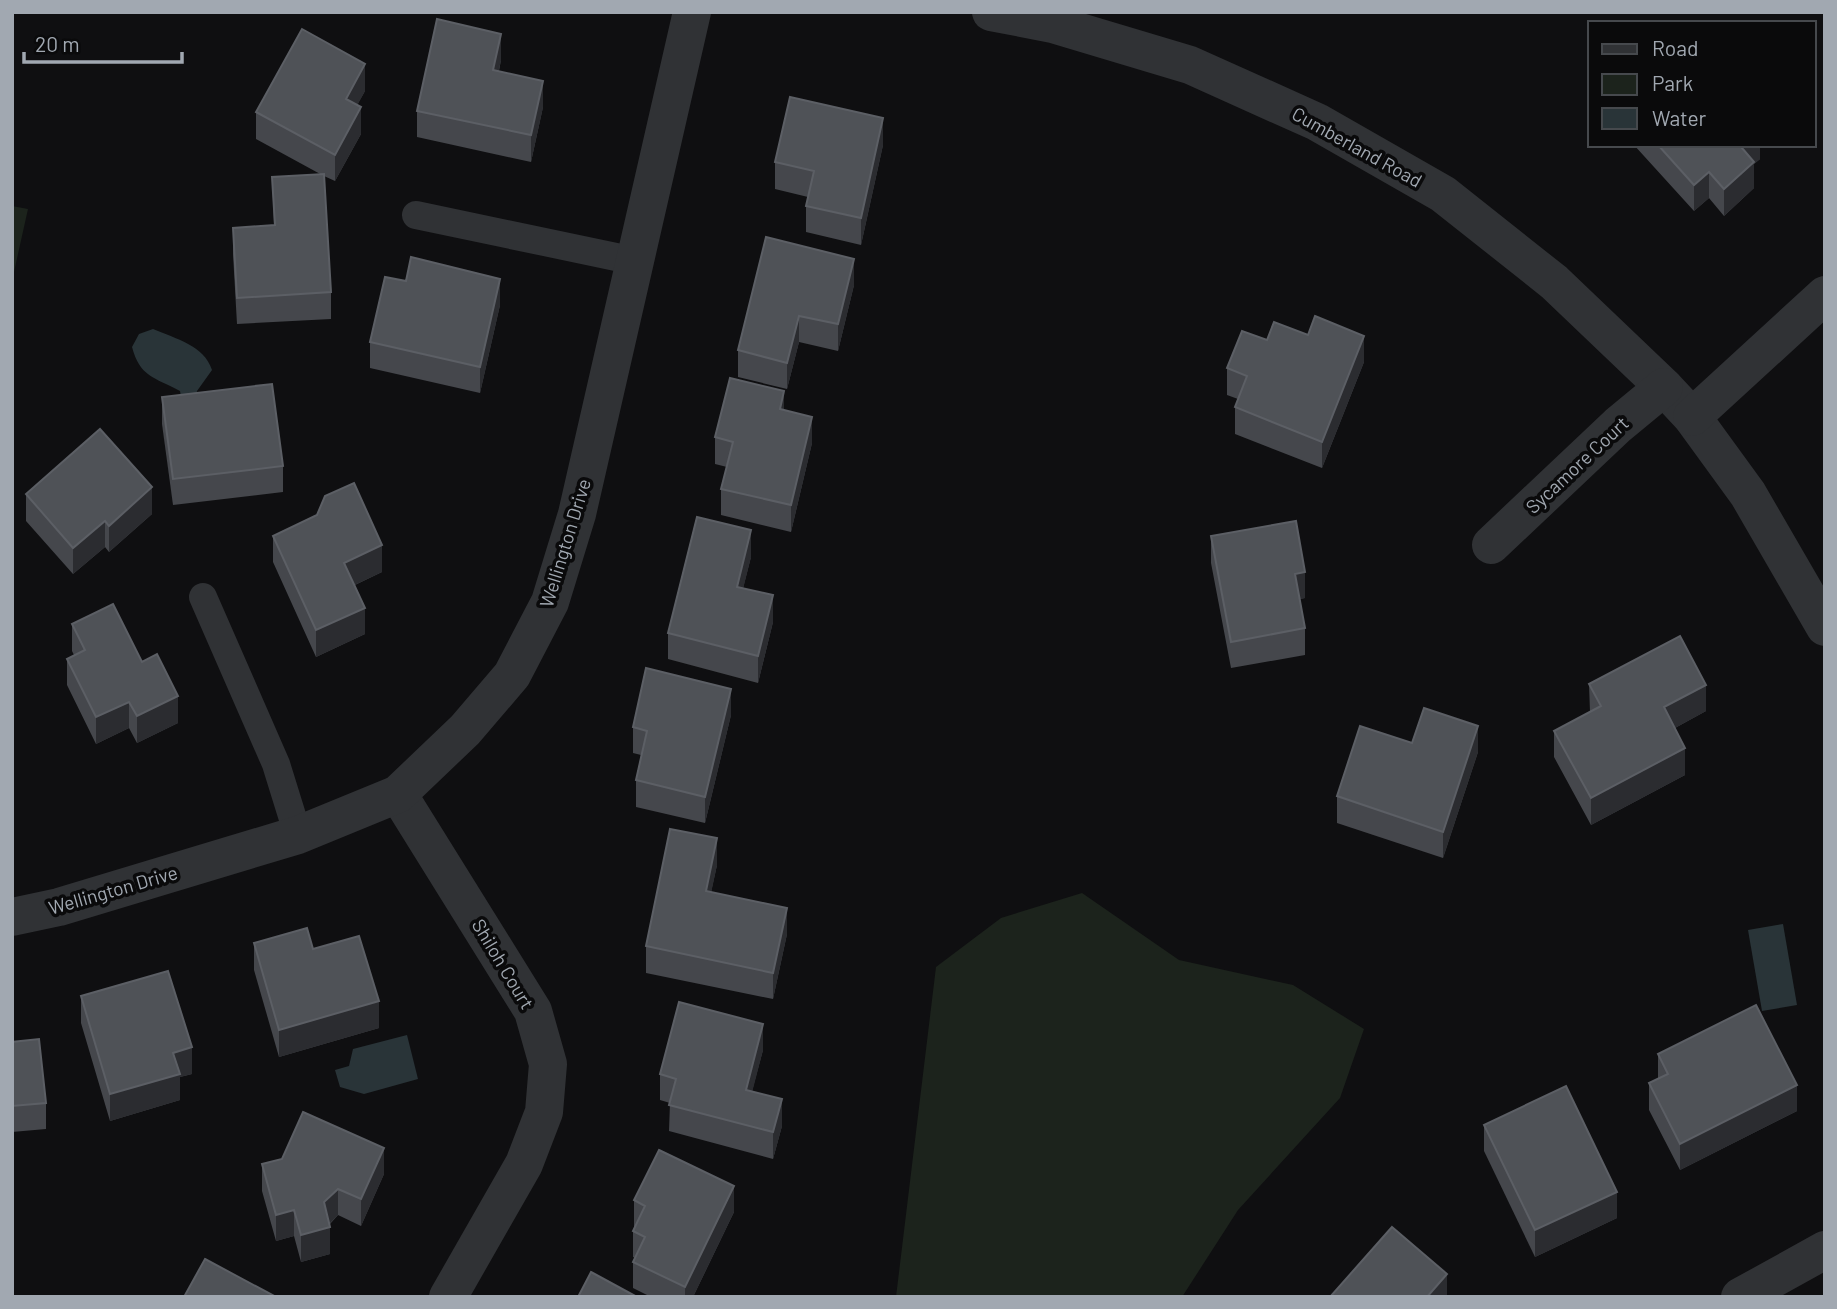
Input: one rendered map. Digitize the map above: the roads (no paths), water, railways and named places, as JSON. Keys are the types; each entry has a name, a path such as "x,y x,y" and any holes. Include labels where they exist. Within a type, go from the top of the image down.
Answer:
{"street":[{"name":"Wellington Drive","path":"12,916 59,907 298,835 398,794 465,730 512,675 550,602 577,514 692,12"},
{"name":"Cumberland Road","path":"991,12 1053,24 1191,65 1317,122 1443,194 1554,282 1664,387 1692,418"},
{"path":"1825,295 1692,418 1748,494 1825,627"},
{"name":"Sycamore Court","path":"1491,545 1618,425 1664,387"},
{"name":"Shiloh Court","path":"398,794 533,1011 548,1064 544,1112 524,1164 448,1297"},
{"path":"1740,1297 1825,1250"}],"lane":[{"path":"416,215 635,261"},
{"path":"203,597 276,764 298,835"}],"water":[{"path":"153,329 188,344 208,361 212,370 197,391 196,401 182,402 180,391 149,375 139,365 132,347 139,334"},
{"path":"1783,924 1797,1005 1762,1011 1748,930"},
{"path":"407,1035 418,1079 364,1094 340,1087 335,1070 349,1066 353,1049"}]}
